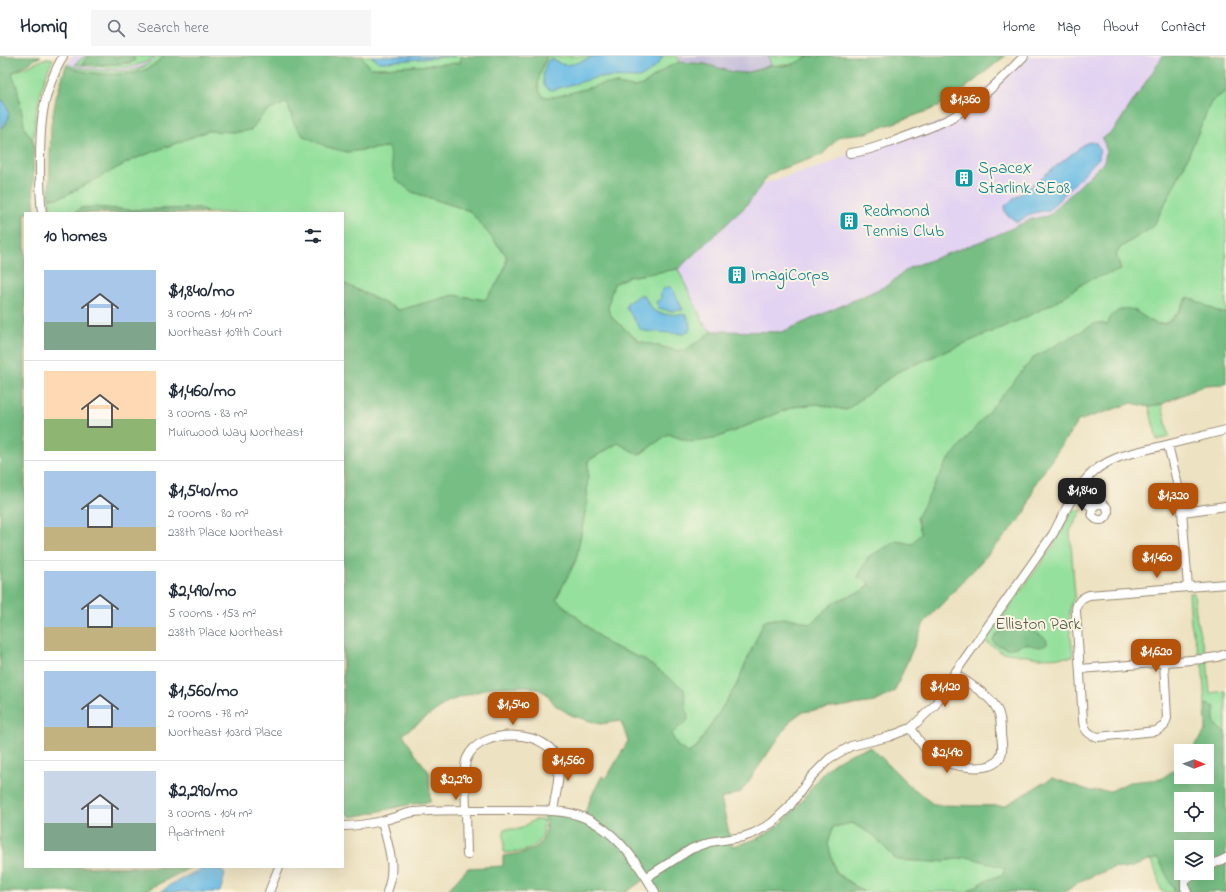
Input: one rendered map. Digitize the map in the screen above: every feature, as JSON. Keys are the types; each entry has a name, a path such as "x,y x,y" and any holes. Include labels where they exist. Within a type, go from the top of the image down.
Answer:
{"street":[{"path":"42,212 40,174 42,114 49,85 63,56"},
{"path":"850,153 865,152 951,118 995,85 1024,56"},
{"path":"647,877 701,844 743,837 772,823 786,810 811,777 830,758 851,746 888,737 911,728 934,705 1053,534 1075,495 1089,476 1110,461 1123,455 1226,430"},
{"path":"1168,445 1179,484 1183,512 1188,587"},
{"path":"1075,495 1093,508"},
{"path":"1183,512 1226,506"},
{"path":"1164,663 1167,718 1164,726 1156,731 1098,737 1089,734 1083,724 1076,609 1080,599 1089,595 1226,584"},
{"path":"1080,669 1217,658 1226,654"},
{"path":"911,728 930,752 948,764 962,767 989,766 995,764 999,760 1002,755 1002,748 1000,718 997,709 992,701 955,674"},
{"path":"467,855 466,761 470,753 482,742 491,738 516,736 531,739 550,747 558,761 559,772 553,811"},
{"path":"344,826 382,821 416,812 466,810 563,812 583,818 609,833 625,847 647,877 655,892"},
{"path":"382,821 392,868 391,881 387,892"},
{"path":"1214,864 1226,858"},
{"path":"269,892 279,868"},
{"path":"1186,880 1185,888 1187,892"}],"shaded area":[{"path":"72,56 164,56 142,71 74,70 66,66"},
{"path":"677,56 768,56 771,65 743,73 733,72 705,64 680,62"},
{"path":"1024,56 1163,56 1114,130 1102,139 1105,144 1106,151 1103,163 1047,216 1032,219 995,236 909,268 888,285 782,332 713,331 705,326 678,269 746,206 763,184 829,164 850,153 951,118"}],"green space":[{"path":"0,56 41,56 12,73 17,87 25,129 34,142 33,190 35,212 24,212 24,868 189,868 143,892 0,892 0,128 6,125 3,100 0,100"},
{"path":"85,56 88,56 83,63 101,65 131,63 134,57 133,56 155,56 148,61 126,68 99,68 75,64"},
{"path":"88,56 133,56 135,61 95,65 82,64"},
{"path":"159,56 165,56 148,69 124,74 93,73 66,66 67,64 105,71 127,70 143,67"},
{"path":"165,56 361,56 371,68 383,68 460,63 461,56 547,56 538,83 540,93 544,97 555,97 603,84 617,84 633,87 643,85 668,67 680,62 705,64 733,72 743,73 771,65 783,66 794,64 809,56 1005,56 952,99 930,110 866,133 839,137 822,155 778,170 768,176 746,206 678,269 628,277 614,284 608,310 613,319 639,341 678,351 687,349 713,331 782,332 888,285 909,268 995,236 1032,219 1047,216 1103,163 1106,151 1102,139 1114,130 1163,56 1226,56 1226,91 1211,102 1184,166 1153,227 1121,247 1116,254 1121,270 1088,280 1056,302 1024,318 897,372 846,410 817,404 793,407 714,439 691,442 668,434 639,455 618,443 588,461 587,502 576,560 556,599 608,644 645,660 684,689 688,720 671,734 678,747 688,753 696,748 736,686 764,621 787,618 810,624 836,601 862,591 871,584 858,577 868,557 897,541 912,544 921,533 917,518 946,463 1034,357 1096,323 1107,325 1114,314 1124,309 1136,311 1157,324 1163,324 1175,317 1188,297 1219,312 1226,313 1226,384 1205,385 1162,404 1149,407 1132,403 1078,421 1035,484 1026,511 1018,522 924,623 894,692 875,702 802,712 791,720 741,792 721,799 732,846 744,843 765,834 783,822 825,771 835,762 858,751 871,747 907,783 934,805 1004,806 1052,778 1091,791 1111,791 1129,782 1161,779 1174,770 1174,784 1214,784 1214,744 1196,744 1206,730 1205,704 1215,707 1214,719 1216,725 1226,732 1226,892 1175,892 1158,858 1126,869 1115,867 1080,881 1065,892 967,892 985,881 1003,874 1005,868 968,857 936,862 897,860 873,835 852,823 833,827 828,844 836,873 864,892 655,892 647,877 627,892 446,892 468,868 503,866 503,856 527,852 537,846 541,842 545,833 546,824 544,811 583,817 602,776 606,779 628,741 621,721 600,724 571,715 555,705 547,694 528,686 492,687 449,701 403,734 415,754 429,772 430,802 351,817 344,812 344,283 399,310 454,295 485,300 503,273 506,255 470,211 412,192 395,179 388,147 347,152 327,147 302,135 294,124 287,102 264,113 251,130 237,132 208,131 134,159 66,195 58,198 49,198 51,125 56,98 66,66 83,71 103,74 124,74 145,70"},
{"path":"361,56 371,56 374,59 461,56 460,63 371,68"},
{"path":"547,56 677,56 680,62 668,67 643,85 633,87 617,84 603,84 555,97 544,97 540,93 538,83 540,72"},
{"path":"768,56 809,56 791,64 771,65"},
{"path":"47,58 53,59 48,69 39,99 33,142 25,129 12,73"},
{"path":"1226,91 1226,313 1219,312 1188,297 1174,317 1164,323 1159,324 1153,322 1134,310 1107,325 1101,323 912,545 862,591 836,601 810,624 787,618 764,621 736,686 696,748 688,753 678,747 671,734 645,660 608,644 556,599 576,560 587,502 588,461 618,443 639,455 668,434 691,442 714,439 793,407 817,404 846,410 897,372 1024,318 1056,302 1088,280 1120,270 1116,254 1121,247 1153,227 1184,166 1211,102"},
{"path":"287,102 294,124 347,152 388,147 412,192 470,211 506,255 503,272 485,300 454,295 399,310 344,283 344,212 205,212 199,208 131,210 93,207 81,208 75,212 51,212 49,198 58,198 66,195 134,159 208,131 237,132 251,130 264,113"},
{"path":"93,207 131,210 199,208 205,212 75,212 81,208"},
{"path":"678,269 705,326 713,331 687,349 678,351 639,341 613,319 608,310 614,284 628,277"},
{"path":"1162,404 1169,437 1157,440 1149,407"},
{"name":"Elliston Park","path":"1077,509 1082,510 1070,531 1075,596 1070,609 1073,657 1040,658 1001,652 985,641 1054,545 1072,512"},
{"path":"1189,593 1194,593 1197,622 1207,659 1210,693 1226,691 1226,732 1222,731 1216,726 1214,719 1215,707 1205,704 1202,659 1200,659 1191,624"},
{"path":"1014,624 1034,631 1045,638 1047,644 1041,647 1024,644 1015,648 1004,648 995,644 993,640 997,634"},
{"path":"534,820 543,820 543,833 539,841 531,848 526,850 504,853 504,829 520,829"},
{"path":"852,823 873,835 897,860 936,862 968,857 1005,867 1003,874 985,881 967,892 864,892 836,873 828,844 833,827"},
{"path":"1159,858 1175,892 1162,892 1152,860"}],"water":[{"path":"371,56 454,56 379,62"},
{"path":"595,56 663,56 653,69 639,78 599,77 552,90 545,86 543,78 548,60 553,59 558,63 568,65"},
{"path":"0,100 3,100 9,116 7,122 0,128"},
{"path":"1086,143 1096,143 1098,147 1100,152 1099,158 1049,210 1033,213 1017,222 1006,214 1004,208 1006,205"},
{"path":"667,287 670,287 674,291 683,310 670,311 659,308 656,302 661,299 661,292"},
{"path":"640,295 644,295 652,309 659,313 686,315 690,327 689,331 684,334 641,330 626,307 627,303"},
{"path":"203,868 219,868 225,874 220,892 161,892 170,885"}],"place":[{"name":"SpaceX Starlink SE08","path":"964,178"},
{"name":"Redmond Tennis Club","path":"849,221"},
{"name":"ImagiCorps","path":"737,275"}]}
